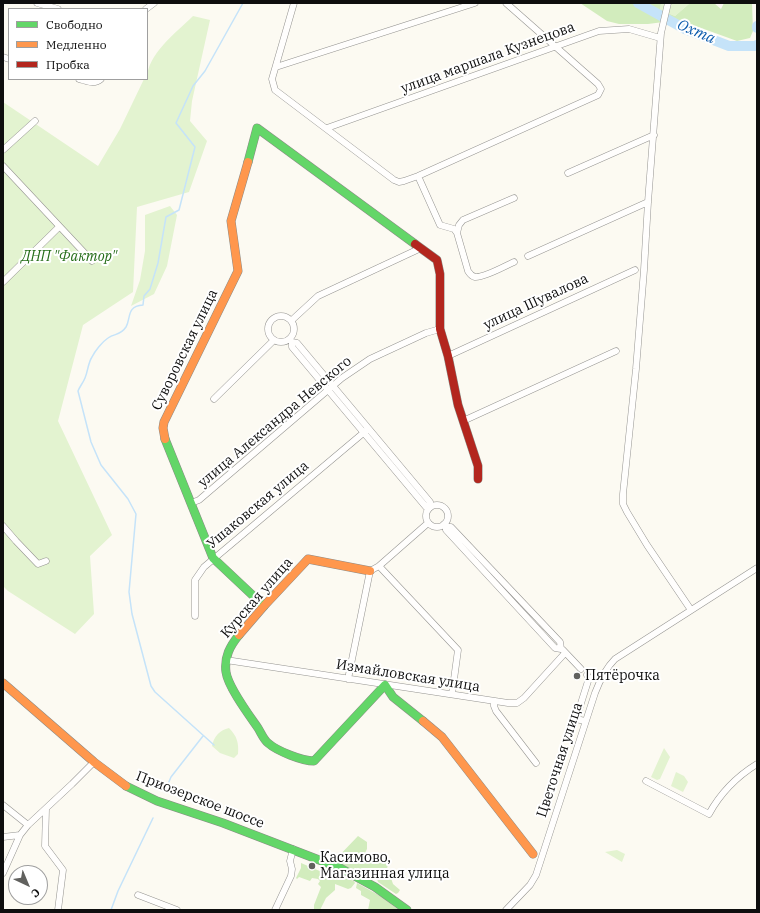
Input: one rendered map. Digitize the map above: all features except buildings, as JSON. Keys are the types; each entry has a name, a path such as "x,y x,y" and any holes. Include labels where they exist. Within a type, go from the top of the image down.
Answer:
{"street":[{"path":"36,3 54,8"},
{"path":"294,3 272,79 276,90 394,180 400,182 418,176 598,95 601,89 598,84 506,3"},
{"path":"276,67 475,3"},
{"path":"668,3 660,35 642,293 623,504 647,545 691,610"},
{"name":"улица маршала Кузнецова","path":"327,128 599,31 629,29 660,35"},
{"path":"82,80 92,83 100,80"},
{"path":"3,150 35,121"},
{"name":"Суворовская улица","path":"264,606 213,558 164,436 163,428 164,422 238,271 231,221 257,128 421,248"},
{"path":"568,173 654,135"},
{"path":"3,166 92,261"},
{"path":"418,176 440,225 446,228 454,229 457,232"},
{"path":"446,228 514,198"},
{"path":"528,256 648,202"},
{"path":"463,220 459,225 457,232 470,275 475,277 482,276 514,262"},
{"path":"3,282 59,227"},
{"path":"292,320 318,296 421,248 437,260 440,274 440,329 448,356 458,405 478,466 478,479"},
{"name":"улица Шувалова","path":"448,356 635,270"},
{"path":"291,341 279,342 274,340 269,335 269,323 272,318 279,315 286,316 292,320 294,330 291,341 292,347 430,502 426,515 428,523"},
{"name":"улица Александра Невского","path":"191,503 199,500 331,389 342,378 370,359 426,333 440,329"},
{"path":"214,399 274,340"},
{"path":"463,421 616,351"},
{"name":"Ушаковская улица","path":"195,616 195,580 204,567 366,430"},
{"path":"429,507 438,505 444,509 447,515 445,525"},
{"path":"428,523 436,526 451,526 560,642 563,651 581,669"},
{"path":"348,679 370,571 379,566 428,523"},
{"path":"3,526 38,564 46,561"},
{"name":"Курская улица","path":"370,571 308,559 234,641 226,660 226,673 234,691 268,743 280,750 307,761 314,761 319,757 385,685"},
{"path":"379,566 458,650 452,694"},
{"name":"Цветочная улица","path":"506,910 530,885 536,875 579,751 585,721 600,678 608,667 615,658 757,568"},
{"name":"Измайловская улица","path":"226,660 385,685 508,703 517,703 524,698 563,651"},
{"path":"585,721 576,719 589,678 587,676"},
{"name":"Приозерское шоссе","path":"3,683 94,762 122,784 144,795 293,849 356,875 376,887 407,910"},
{"path":"385,685 393,697 442,737 533,854"},
{"path":"494,701 496,711 536,763"},
{"path":"3,873 20,835 28,825 94,762"},
{"path":"646,781 710,814 716,801 728,786 743,773 757,764"},
{"path":"3,805 28,825"},
{"path":"46,808 45,846 63,870 58,910"},
{"path":"3,837 20,835"},
{"path":"274,910 291,876 292,869 290,861 293,849"},
{"path":"138,895 177,910"}],"green space":[{"path":"580,3 661,3 660,10 675,16 690,3 714,3 721,9 724,3 752,3 753,31 750,38 737,41 679,20 648,24 619,24 607,21"},
{"path":"661,3 690,3 675,16 660,10"},
{"name":"ДНП \"Фактор\"","path":"193,16 210,20 192,101 190,121 207,141 189,192 137,207 133,292 83,325 58,421 112,535 90,556 94,614 75,634 8,591 3,586 3,102 98,166 120,129 144,80 148,80 148,70 152,61 171,37"},
{"path":"170,206 177,215 167,266 154,294 131,306 140,280 145,251 145,215"},
{"path":"229,728 236,737 238,743 238,754 234,758 220,753 212,746 214,739 218,734"},
{"path":"664,748 670,757 660,779 657,780 651,777"},
{"path":"676,772 684,776 688,782 683,792 671,786"},
{"path":"358,836 367,842 365,861 373,862 380,857 387,858 388,865 385,878 391,878 393,884 400,890 398,893 396,894 378,882 375,873 371,870 365,875 334,861"},
{"path":"617,850 625,854 622,862 605,852"},
{"path":"301,863 322,872 327,872 354,881 355,883 348,889 335,884 335,890 326,898 320,910 314,910 314,905 321,887 318,884 320,881 312,878 310,881 299,877 297,879 296,878 301,868"},
{"path":"357,883 382,897 399,910 368,910 370,900 361,895 361,891 356,888"}],"waterway":[{"path":"214,745 155,692 151,686 132,614 129,592 136,514 128,499 101,465 91,442 78,391 85,378 95,352 101,344 111,336 124,330 131,310 143,305 144,296 150,289 158,263 166,217 179,210 195,147 176,123 193,86 205,71 243,3"},
{"name":"Охта","path":"638,3 685,29 729,46 757,45"},
{"path":"165,791 171,777 203,736"},
{"path":"111,910 118,891 153,818"}],"traffic: fast":[{"path":"248,162 257,128 415,244"},
{"path":"165,439 213,558 264,606"},
{"path":"239,635 230,648 227,657 226,672 228,678 239,701 265,740 283,752 309,761 314,761 385,685 393,697 423,721"},
{"path":"126,786 157,801 223,823 340,868 375,887 407,910"}],"traffic: slow":[{"path":"165,439 163,428 164,422 238,271 231,221 248,162"},
{"path":"239,635 308,559 370,571"},
{"path":"3,683 94,762 126,786"},
{"path":"423,721 442,737 533,854"}],"traffic: jam":[{"path":"415,244 437,260 440,274 440,329 448,356 458,405 478,466 478,479"}],"place":[{"name":"Пятёрочка","path":"577,676"},
{"name":"Касимово, Магазинная улица","path":"312,866"}]}
